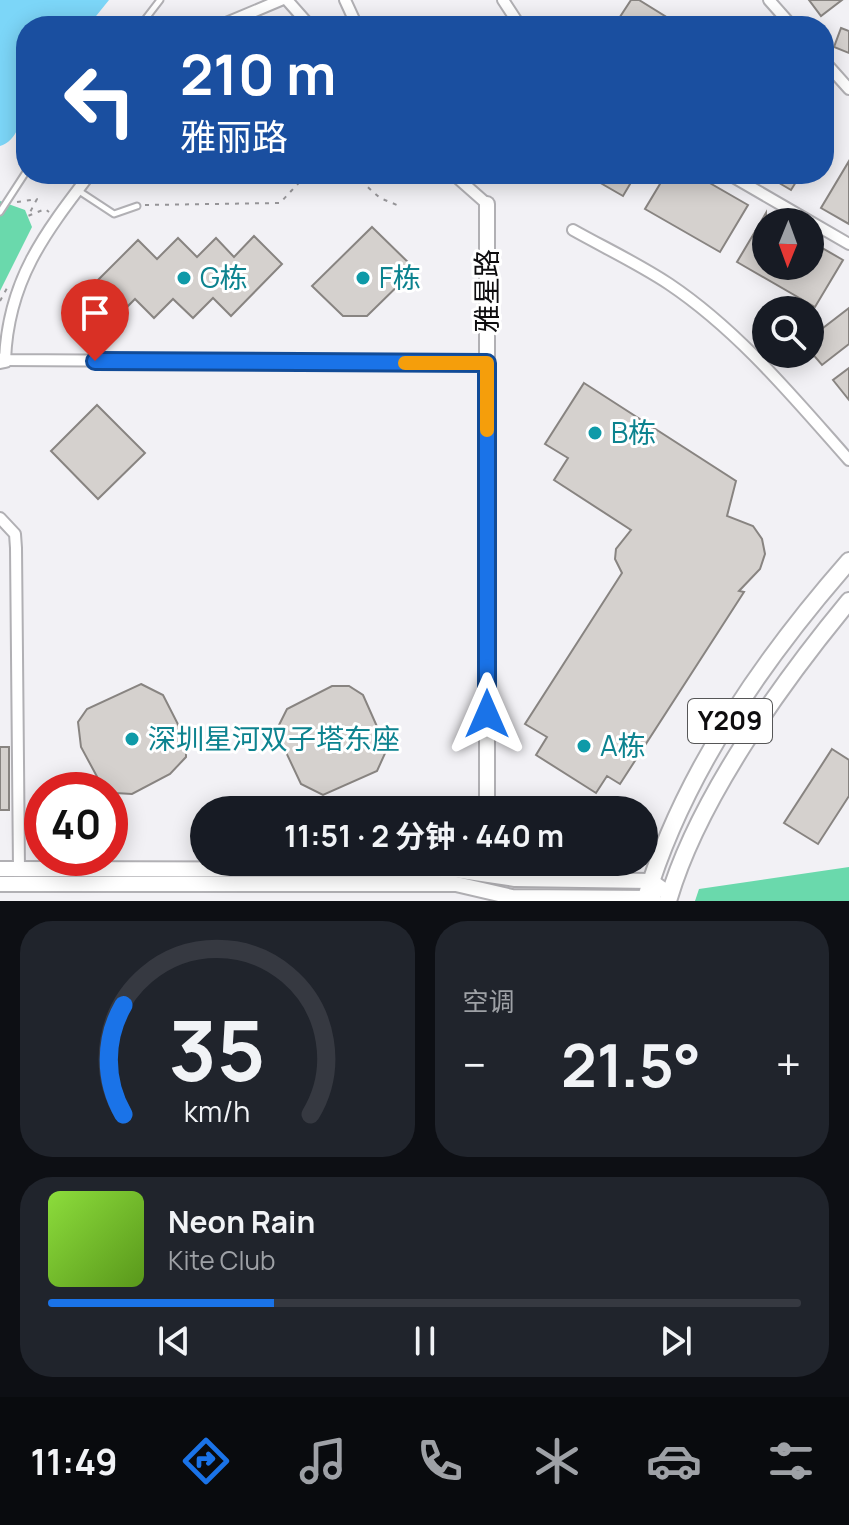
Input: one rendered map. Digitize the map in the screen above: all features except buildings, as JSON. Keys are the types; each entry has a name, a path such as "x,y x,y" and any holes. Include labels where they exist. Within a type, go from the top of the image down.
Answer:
{"main road":[{"name":"Y209","path":"645,900 697,779 727,726 776,649 849,561"},
{"name":"Y209","path":"668,898 716,793 799,666 849,601"}],"street":[{"path":"244,16 284,0 300,16"},
{"path":"769,0 783,16"},
{"path":"834,72 849,89"},
{"path":"82,184 34,252 14,296 2,360 487,363"},
{"path":"464,184 487,204"},
{"path":"745,184 849,244"},
{"name":"雅星路","path":"487,204 487,796"},
{"path":"573,230 670,285 719,324 770,371 849,460"},
{"path":"0,518 15,534 16,548 19,869"},
{"path":"0,869 190,869"},
{"path":"507,876 515,879 651,881 668,898"},
{"path":"0,884 456,884 487,896 668,898"}],"lane":[{"path":"148,16 160,0"},
{"path":"0,212 18,184"},
{"path":"78,190 114,214 137,206"}],"path":[{"path":"137,206 280,203 298,184"},
{"path":"364,184 380,198 397,205"},
{"path":"4,204 37,199 28,216 45,209 49,212"}],"green space":[{"path":"0,201 25,210 32,227 0,291"},
{"path":"849,867 849,901 695,901 699,889"}],"water":[{"path":"0,0 109,0 96,16 16,16 16,131 0,146"}],"slow traffic":[{"path":"405,363 487,363 487,430"}],"place":[{"name":"G栋","path":"184,278"},
{"name":"F栋","path":"363,278"},
{"name":"B栋","path":"595,433"},
{"name":"深圳星河双子塔东座","path":"132,739"},
{"name":"A栋","path":"584,746"}],"route":[{"path":"95,361 487,363 487,714"}]}
